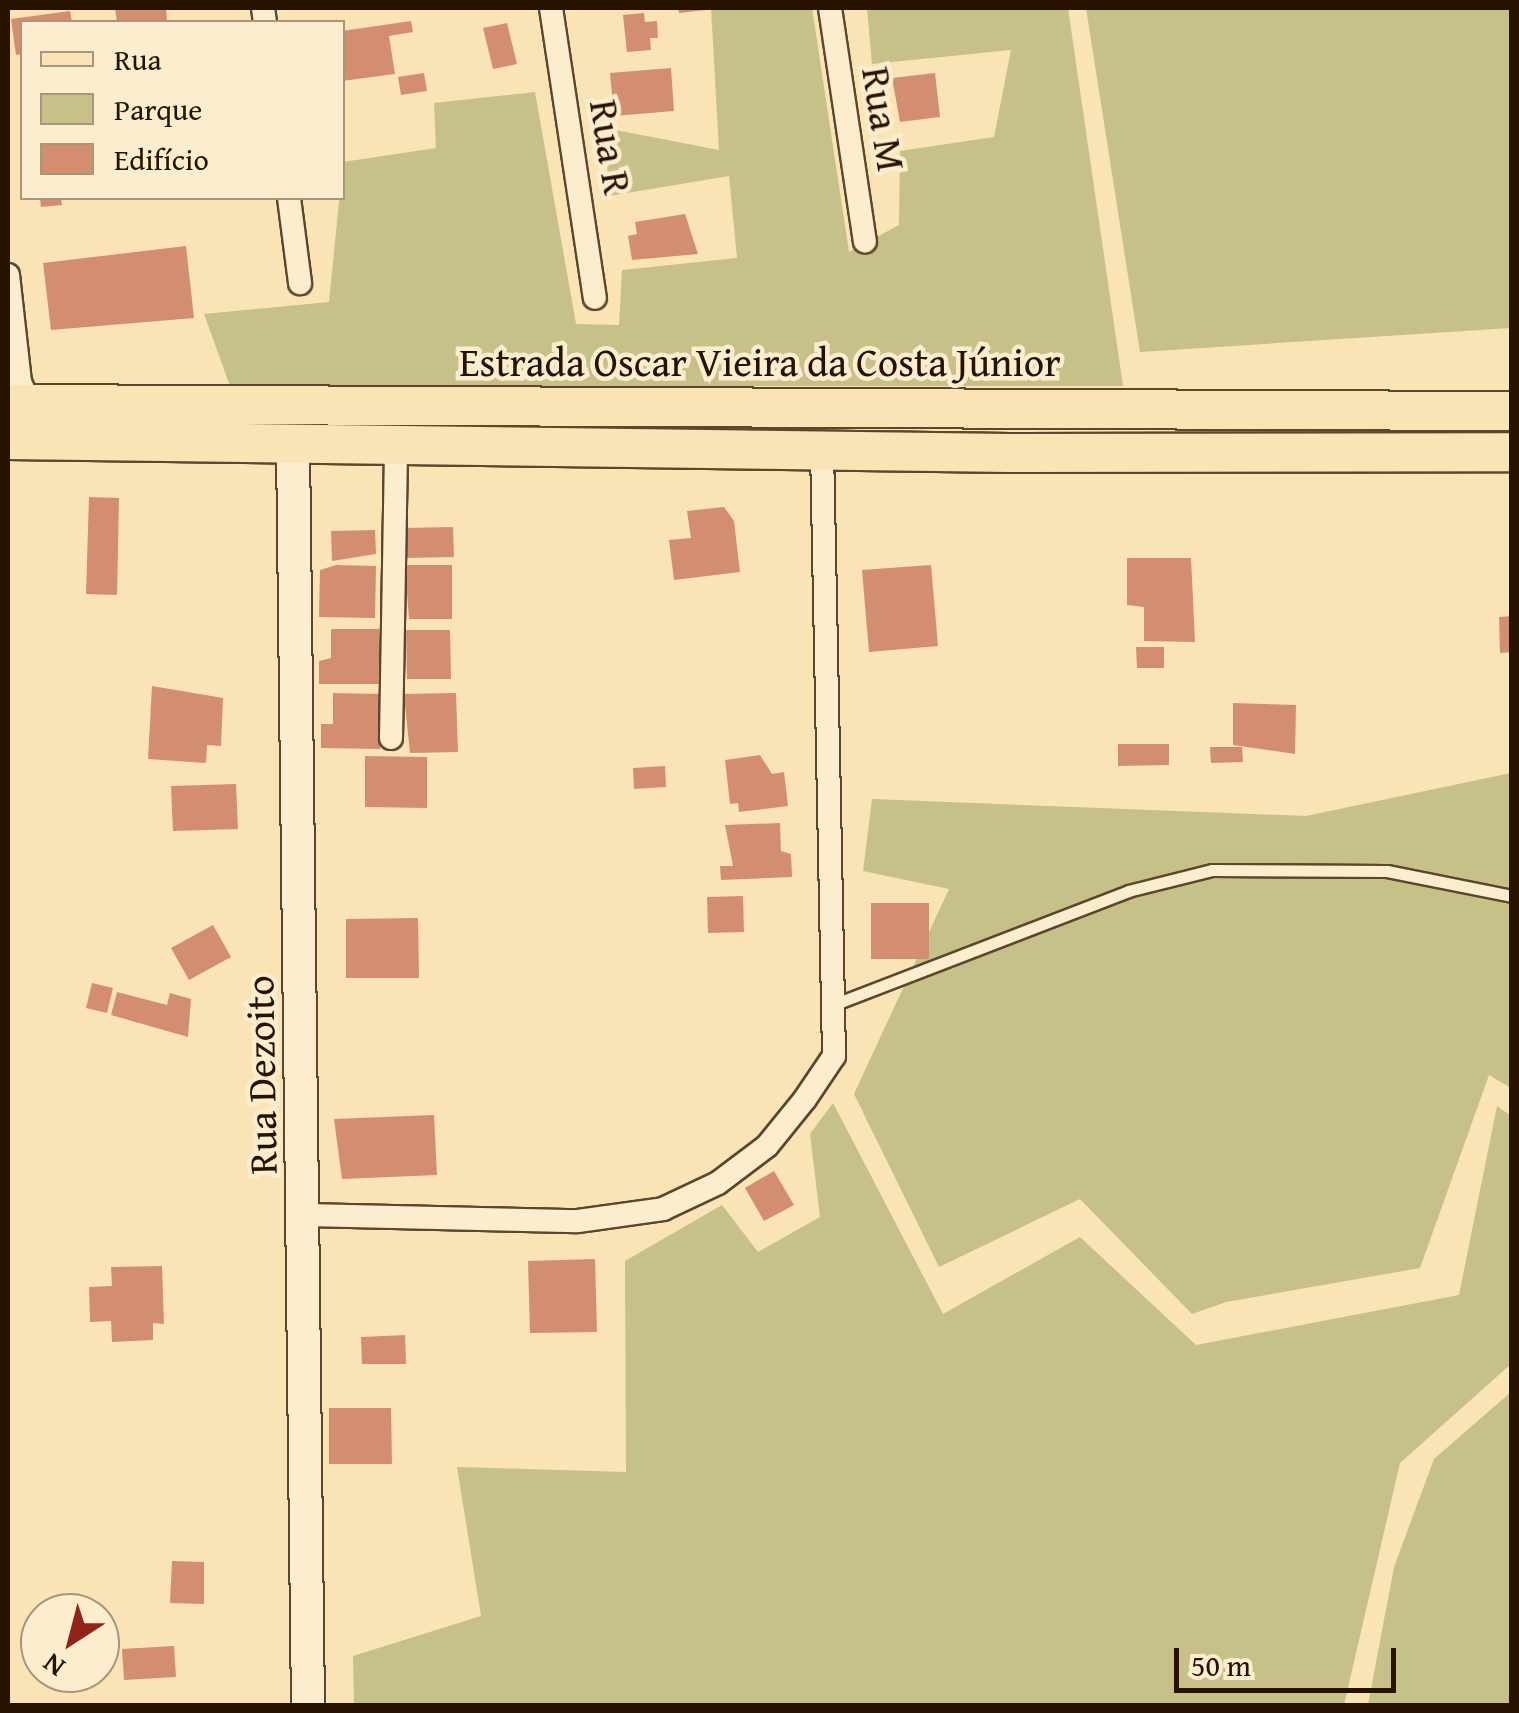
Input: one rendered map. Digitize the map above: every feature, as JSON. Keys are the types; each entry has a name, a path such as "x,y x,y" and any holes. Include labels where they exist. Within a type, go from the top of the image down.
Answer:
{"main road":[{"name":"Estrada Oscar Vieira da Costa Júnior","path":"18,403 1512,411"},
{"path":"8,440 396,446 822,446 1016,454 1512,452"},
{"name":"Rua Dezoito","path":"292,444 306,1216 308,1706"}],"street":[{"name":"Rua R","path":"552,8 595,298"},
{"name":"Rua M","path":"830,8 865,241"},
{"path":"288,200 300,283"},
{"path":"8,276 20,382 18,403"},
{"path":"391,738 396,446"},
{"path":"306,1216 578,1221 662,1209 718,1182 767,1146 834,1056 822,446"}],"lane":[{"path":"834,1006 1128,892 1212,870 1387,871 1512,896"}],"green space":[{"path":"711,8 812,8 849,252 899,225 900,151 994,137 1011,50 872,64 867,8 1068,8 1123,386 230,386 204,314 329,302 339,200 345,200 345,162 436,148 434,103 535,92 576,324 619,325 622,270 737,258 729,176 609,196 605,128 719,150"},
{"path":"1086,8 1511,8 1511,328 1140,352"},
{"path":"1511,773 1511,1088 1489,1075 1420,1268 1226,1302 1192,1314 1080,1199 939,1267 854,1094 949,889 863,871 872,799 1306,816"},
{"path":"833,1103 943,1314 1080,1237 1196,1345 1459,1295 1497,1106 1511,1116 1511,1364 1400,1463 1344,1705 354,1705 353,1656 481,1616 457,1467 626,1472 625,1261 722,1205 758,1252 820,1217 810,1134"},
{"path":"1511,1392 1511,1705 1368,1705 1394,1567 1434,1459"}],"building":[{"path":"115,8 166,8 167,20 117,20"},
{"path":"678,8 706,8 706,10 679,13"},
{"path":"70,11 72,20 20,20 20,54 16,55 11,19"},
{"path":"644,13 645,22 657,21 658,38 650,38 651,50 627,52 623,15"},
{"path":"411,21 413,32 389,36 395,74 345,81 345,31"},
{"path":"507,23 517,64 493,69 483,28"},
{"path":"671,68 674,111 614,116 610,73"},
{"path":"424,73 427,91 401,95 398,77"},
{"path":"935,73 940,117 900,122 892,78"},
{"path":"40,200 61,200 62,205 41,207"},
{"path":"685,214 698,254 632,260 628,236 637,234 635,222"},
{"path":"186,246 194,318 51,330 43,263"},
{"path":"89,497 119,498 117,595 86,594"},
{"path":"724,507 734,521 740,572 674,580 669,540 691,538 687,511"},
{"path":"453,527 454,557 406,558 404,528"},
{"path":"375,530 376,554 332,561 331,531"},
{"path":"1127,558 1191,558 1195,642 1144,641 1144,607 1127,605"},
{"path":"336,565 376,566 375,618 319,617 320,570"},
{"path":"405,565 452,565 452,619 409,619"},
{"path":"931,565 938,646 869,652 862,570"},
{"path":"1512,616 1512,652 1500,653 1499,617"},
{"path":"331,629 379,629 380,684 319,684 319,661 331,658"},
{"path":"406,630 450,630 451,679 407,679"},
{"path":"1136,647 1164,647 1164,668 1137,668"},
{"path":"152,686 223,698 221,746 207,745 206,763 148,759"},
{"path":"333,693 381,694 380,749 321,748 321,724 333,724"},
{"path":"456,693 458,752 410,753 404,694"},
{"path":"1233,703 1296,705 1295,754 1233,745"},
{"path":"1118,744 1169,744 1169,765 1118,766"},
{"path":"1210,747 1242,747 1243,762 1211,763"},
{"path":"760,755 772,774 784,772 788,806 739,812 738,803 730,804 725,760"},
{"path":"365,756 427,757 427,808 365,807"},
{"path":"665,766 666,787 634,789 633,768"},
{"path":"236,784 238,829 173,831 171,786"},
{"path":"780,823 781,851 791,854 792,877 721,880 720,866 733,866 725,825"},
{"path":"743,896 744,932 708,933 707,897"},
{"path":"871,903 929,903 929,959 871,959"},
{"path":"418,918 419,978 346,978 346,919"},
{"path":"213,925 231,957 189,980 171,948"},
{"path":"92,983 113,988 107,1013 86,1008"},
{"path":"117,992 167,1005 170,993 191,999 188,1037 111,1015"},
{"path":"434,1115 437,1175 342,1179 334,1119"},
{"path":"774,1171 794,1205 764,1221 745,1188"},
{"path":"595,1259 597,1332 530,1333 528,1261"},
{"path":"162,1266 164,1324 153,1323 153,1340 112,1342 111,1321 90,1322 89,1287 112,1286 111,1267"},
{"path":"405,1335 406,1364 362,1364 361,1337"},
{"path":"329,1408 391,1408 392,1464 329,1464"},
{"path":"172,1561 204,1562 204,1604 170,1603"},
{"path":"174,1646 176,1677 124,1680 122,1649"}]}
